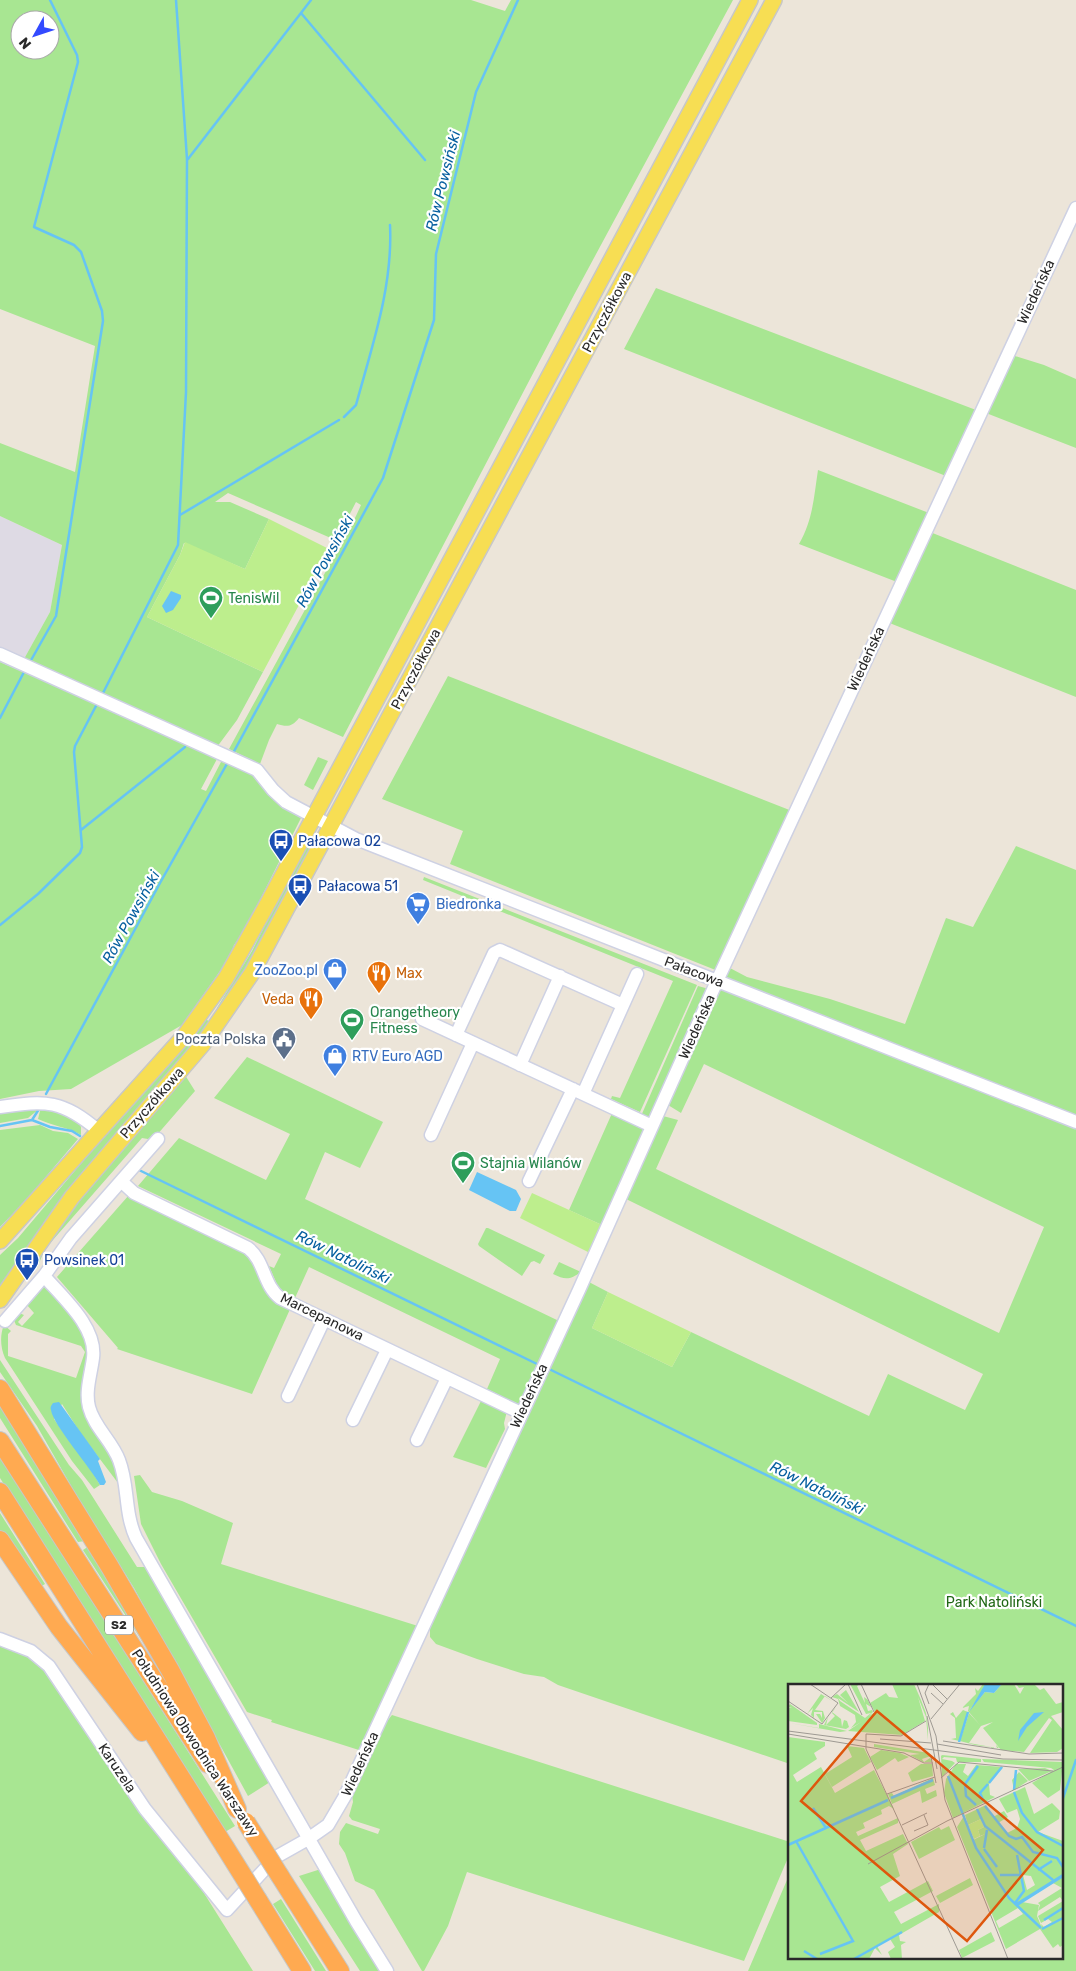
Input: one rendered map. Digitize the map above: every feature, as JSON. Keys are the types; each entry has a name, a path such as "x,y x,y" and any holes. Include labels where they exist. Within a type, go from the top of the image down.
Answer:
{"highway":[{"path":"0,1389 110,1567 170,1670 206,1738 242,1816"},
{"name":"Południowa Obwodnica Warszawy","path":"0,1441 340,1971"},
{"name":"Południowa Obwodnica Warszawy","path":"0,1492 190,1790 302,1971"},
{"path":"0,1540 59,1627 111,1695 190,1790"}],"main road":[{"name":"Przyczółkowa","path":"0,1241 185,1035 214,997 239,956 750,0"},
{"name":"Przyczółkowa","path":"0,1300 44,1236 89,1176 160,1096 219,1023 263,954 774,0"},
{"path":"494,479 500,483 504,490 504,504"},
{"path":"214,997 210,1010 212,1016 219,1023"}],"street":[{"name":"Wiedeńska","path":"227,1910 276,1857 328,1825 345,1796 717,980 1076,208"},
{"name":"Pałacowa","path":"0,654 257,770 279,797 331,828 356,839 1076,1122"},
{"path":"456,1035 496,952 502,950 623,1005"},
{"path":"529,1182 623,1005 637,974"},
{"path":"520,1064 560,976"},
{"path":"422,1019 652,1126"},
{"path":"431,1135 473,1043"},
{"path":"0,1107 38,1102 54,1104 83,1118 99,1131"},
{"name":"Przyczółkowa","path":"5,1321 44,1276 68,1242 158,1139"},
{"name":"Marcepanowa","path":"121,1181 134,1193 248,1248 256,1254 261,1262 274,1294 324,1320 521,1413"},
{"path":"44,1276 82,1321 92,1339 94,1357 88,1391 89,1406 94,1420 114,1449 122,1467 127,1513 132,1529 308,1839 387,1971"},
{"path":"288,1396 324,1320"},
{"path":"353,1420 387,1350"},
{"path":"417,1440 447,1378"},
{"name":"Karuzela","path":"0,1639 31,1651 49,1666 145,1809 227,1910"}],"shaded area":[{"path":"0,516 62,545 50,612 24,659 0,649"}],"green space":[{"path":"0,0 471,0 505,11 511,0 733,0 574,295 343,737 299,718 289,726 277,724 260,764 229,749 356,516 361,505 356,502 337,539 333,539 228,493 215,502 230,502 269,519 245,569 184,543 180,555 147,617 263,672 237,720 217,747 24,659 50,612 62,545 0,516 0,443 75,472 95,346 0,309"},
{"path":"656,288 976,410 946,476 624,349"},
{"path":"1012,355 1044,365 1076,379 1076,448 986,413"},
{"path":"818,470 929,513 897,582 799,544 810,517"},
{"path":"269,519 329,549 263,672 147,617 185,542 245,569"},
{"path":"930,532 1076,590 1076,697 887,622"},
{"path":"0,662 94,702 217,759 201,789 206,791 222,760 262,780 302,816 244,932 234,945 230,957 182,1025 71,1089 39,1091 0,1099"},
{"path":"448,676 792,811 718,971 450,864 463,831 382,799"},
{"path":"318,757 328,761 313,790 304,785"},
{"path":"311,833 319,837 259,952 217,1014 217,1008 252,951"},
{"path":"1016,846 1076,870 1076,1118 723,979 728,967 747,977 830,999 905,1024 946,918 973,927"},
{"path":"424,877 697,985 640,1112 611,1099 612,1096 620,1098 673,981 423,880"},
{"path":"698,986 709,989 650,1117 641,1116"},
{"name":"Park Natoliński","path":"720,986 1076,1126 1076,1971 748,1971 788,1878 788,1958 1064,1958 1064,1684 788,1684 788,1763 558,1685 544,1677 524,1674 477,1659 436,1644 430,1637 430,1626 587,1281 608,1292 592,1328 672,1367 691,1332 869,1416 888,1374 965,1410 983,1374 624,1198 663,1116 678,1120 656,1169 999,1333 1044,1227 704,1064 681,1113 668,1105"},
{"path":"205,1017 212,1026 0,1290 0,1255 18,1238"},
{"path":"247,1057 383,1122 360,1168 325,1152 305,1199 559,1321 520,1405 487,1389 500,1359 309,1267 295,1298 279,1289 269,1266 274,1268 281,1254 138,1186 179,1138 266,1180 290,1134 214,1098"},
{"path":"185,1075 195,1091 156,1136 148,1139 142,1138 45,1249 37,1268 35,1267 40,1254 81,1195"},
{"path":"36,1107 56,1108 79,1123 81,1135 38,1119 39,1109 28,1118 0,1123 0,1112"},
{"path":"613,1111 646,1129 602,1225 569,1210"},
{"path":"40,1125 53,1131 68,1133 78,1139 27,1199 0,1227 0,1130"},
{"path":"532,1193 602,1225 590,1253 520,1218"},
{"path":"129,1195 247,1252 291,1307 252,1394 117,1349 57,1277"},
{"path":"486,1228 545,1255 540,1264 534,1261 531,1262 522,1276 479,1246 478,1244"},
{"path":"559,1262 581,1272 574,1277 564,1278 557,1276 553,1274"},
{"path":"43,1286 46,1286 79,1321 88,1344 82,1401 113,1457 120,1481 118,1483 81,1434 62,1404 54,1419 95,1476 100,1485 94,1489 72,1461 3,1354 1,1341 4,1325 11,1331 8,1334 8,1356 76,1378 85,1352 81,1346 16,1325 13,1318 19,1313 24,1315 18,1322 22,1326 34,1313 27,1305"},
{"path":"608,1292 691,1332 672,1367 592,1328"},
{"path":"0,1360 69,1465 82,1480 137,1567 145,1567 270,1782 248,1796 134,1588 74,1491 37,1426 0,1372"},
{"path":"482,1399 507,1411 504,1423 505,1429 486,1468 453,1457"},
{"path":"0,1404 85,1537 161,1670 83,1550 89,1546 85,1541 78,1542 0,1418"},
{"path":"0,1454 235,1826 225,1832 0,1478"},
{"path":"140,1475 152,1492 182,1501 233,1523 221,1564 418,1626 362,1751 271,1722 272,1720 247,1712 161,1564 141,1524 134,1476"},
{"path":"0,1513 45,1584 40,1587 0,1530"},
{"path":"0,1644 27,1653 41,1665 202,1890 253,1971 0,1971"},
{"path":"392,1715 788,1841 788,1858 744,1961 467,1872 448,1926 424,1971 422,1971 374,1890 355,1881 345,1853 339,1844 340,1832 346,1823 378,1834 380,1829 352,1820 349,1816 353,1802 352,1795 384,1725"},
{"path":"321,1869 382,1971 360,1971 299,1876"},
{"path":"281,1899 326,1971 315,1971 273,1904"}],"water":[{"path":"171,591 181,595 181,598 173,610 166,613 162,606"},
{"path":"477,1172 516,1190 521,1199 516,1211 510,1211 469,1190"},
{"path":"59,1402 100,1459 98,1461 106,1482 104,1485 100,1485 53,1417 51,1406 53,1403"}],"waterway":[{"path":"30,662 56,616 103,321 102,311 81,252 74,245 34,227 78,62 77,55 50,0"},
{"path":"102,695 178,545 186,392 187,159 176,0"},
{"path":"188,159 311,0"},
{"name":"Rów Powsiński","path":"232,755 383,478 434,320 436,254 476,92 518,0"},
{"path":"301,13 425,160"},
{"path":"344,417 356,405 375,338 385,294 390,248 390,225"},
{"path":"180,515 339,420"},
{"path":"0,718 24,672"},
{"path":"0,925 38,894 80,853 82,847 74,752 75,746 97,704"},
{"path":"81,830 185,747"},
{"name":"Rów Powsiński","path":"46,1094 228,762"},
{"path":"32,1120 39,1109"},
{"name":"Rów Natoliński","path":"0,1126 32,1120 50,1127 72,1131 80,1136"},
{"name":"Rów Natoliński","path":"139,1170 537,1364"},
{"name":"Rów Natoliński","path":"549,1369 1076,1626"},
{"path":"1064,1795 1076,1760"}],"place":[{"name":"TenisWil","path":"211,619"},
{"name":"Pałacowa 02","path":"281,862"},
{"name":"Pałacowa 51","path":"300,907"},
{"name":"Biedronka","path":"418,925"},
{"name":"ZooZoo.pl","path":"335,991"},
{"name":"Max","path":"379,994"},
{"name":"Veda","path":"311,1020"},
{"name":"Orangetheory Fitness","path":"352,1041"},
{"name":"Poczta Polska","path":"284,1060"},
{"name":"RTV Euro AGD","path":"335,1077"},
{"name":"Stajnia Wilanów","path":"463,1184"},
{"name":"Powsinek 01","path":"27,1281"}]}
